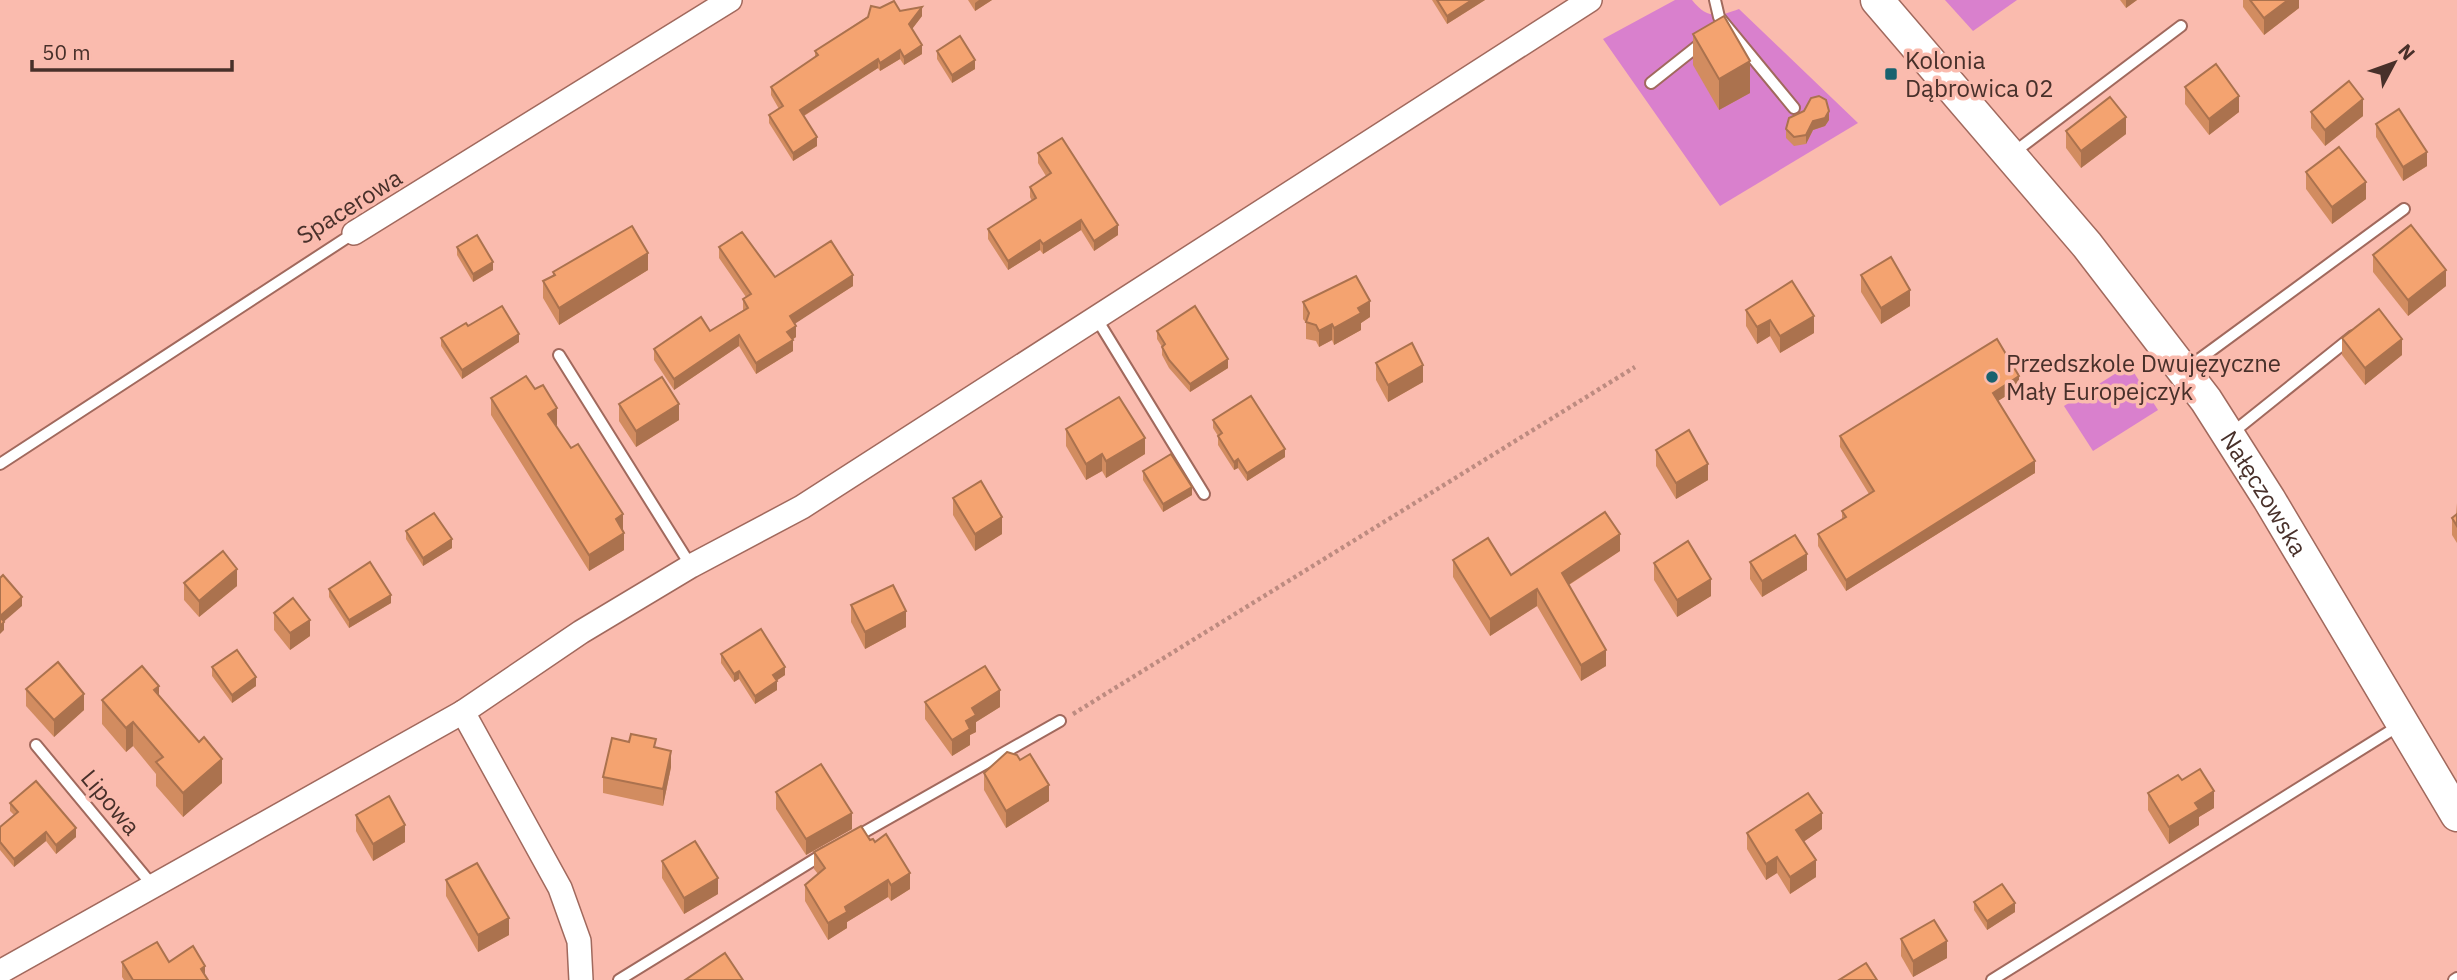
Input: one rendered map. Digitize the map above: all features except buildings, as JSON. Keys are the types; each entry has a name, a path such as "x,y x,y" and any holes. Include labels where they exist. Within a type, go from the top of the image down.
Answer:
{"main road":[{"name":"Nałęczowska","path":"1877,0 2102,264 2184,371 2229,435 2457,815"}],"street":[{"name":"Spacerowa","path":"354,233 730,0"},
{"path":"0,972 463,712 520,671 691,566 802,507 1590,0"},
{"path":"463,712 560,888 579,942 581,980"}],"lane":[{"path":"1715,0 1719,17 1794,108"},
{"path":"1651,83 1725,24"},
{"path":"2010,154 2181,26"},
{"path":"2184,371 2404,209"},
{"name":"Spacerowa","path":"0,464 354,233"},
{"path":"1095,316 1204,494"},
{"path":"2229,435 2363,329"},
{"path":"559,355 691,566"},
{"path":"619,980 791,873 1060,721"},
{"path":"1992,980 2402,723"},
{"name":"Lipowa","path":"36,745 153,886"}],"path":[{"path":"1060,721 1635,367"}],"shaded area":[{"path":"1675,0 1692,0 1703,11 1713,15 1739,9 1858,123 1720,206 1603,39"},
{"path":"1945,0 2017,0 1973,31"},
{"path":"2129,365 2158,410 2093,451 2064,406"}],"place":[{"name":"Kolonia Dąbrowica 02","path":"1891,74"},
{"name":"Przedszkole Dwujęzyczne Mały Europejczyk","path":"1992,377"}]}
